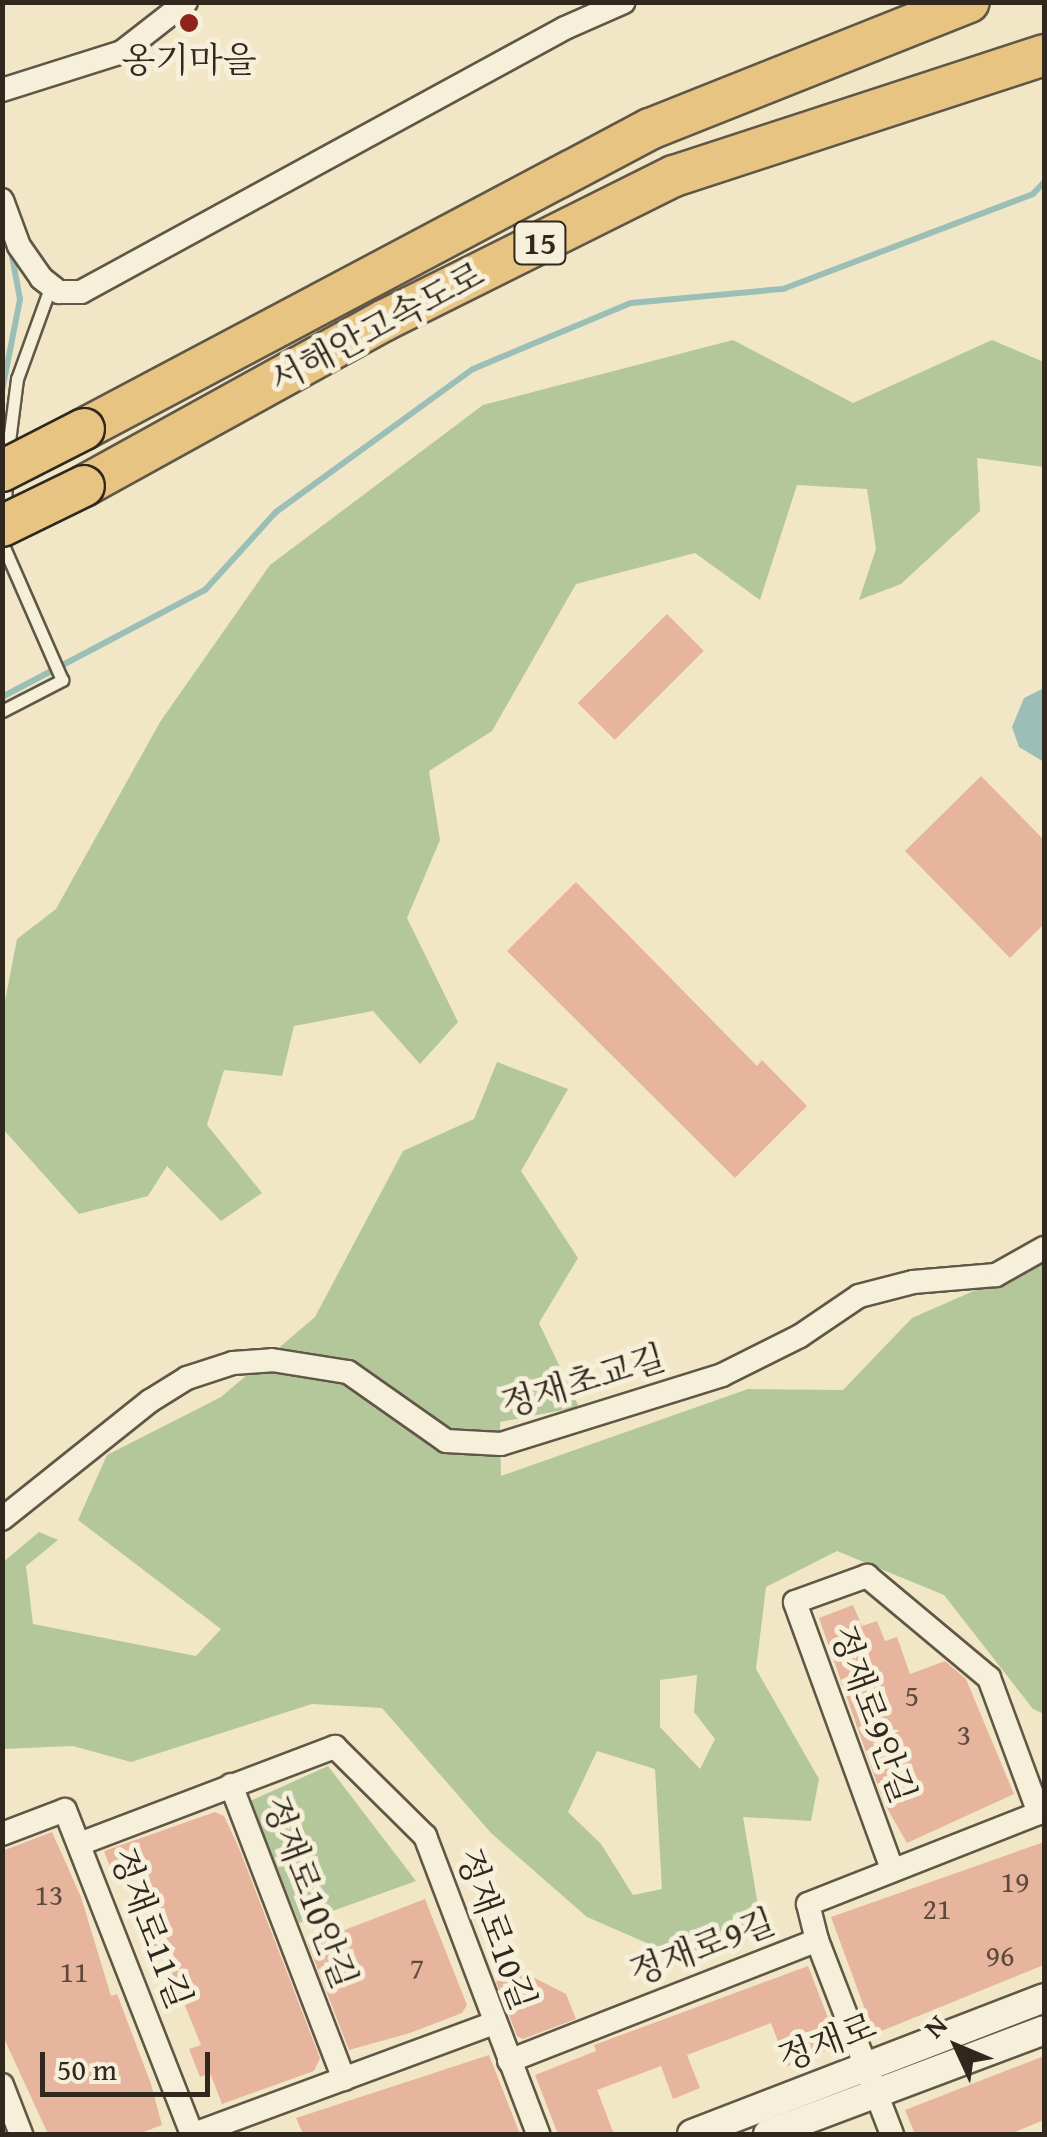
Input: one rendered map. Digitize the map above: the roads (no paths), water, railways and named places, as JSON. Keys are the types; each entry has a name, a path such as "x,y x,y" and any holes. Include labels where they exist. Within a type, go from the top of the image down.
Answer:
{"highway":[{"name":"서해안고속도로","path":"2,472 650,129 969,2"},
{"name":"서해안고속도로","path":"2,526 84,486 385,320 674,176 1034,58"}],"street":[{"path":"2,90 122,52 186,2"},
{"path":"2,200 19,246 50,288 81,292 513,56 624,2"},
{"name":"정재초교길","path":"2,1520 150,1400 186,1378 233,1364 272,1360 348,1372 446,1440 500,1444 722,1375 800,1336 858,1296 913,1282 996,1275 1044,1248"},
{"name":"정재로9안길","path":"892,1869 795,1602 867,1576 989,1678 1042,1812"},
{"name":"정재로10길","path":"82,1843 335,1747 425,1836 491,2024 538,2134"},
{"name":"정재로10안길","path":"232,1786 344,2079"},
{"name":"정재로11길","path":"2,1834 65,1810 82,1843 193,2134"},
{"name":"정재로9길","path":"508,2060 817,1940 808,1904 1042,1812"},
{"path":"817,1940 892,2134"},
{"name":"정재로","path":"768,2134 1044,1998"},
{"path":"193,2134 491,2024"},
{"name":"정재로","path":"692,2134 1044,2030"},
{"path":"2,2085 21,2134"}],"lane":[{"path":"2,712 62,680 44,647 4,546 8,434 18,379 50,288"}],"water":[{"path":"1044,688 1044,762 1019,747 1012,727 1024,698"}],"waterway":[{"path":"2,697 205,590 276,512 473,369 631,303 783,289 1033,194 1044,182"},
{"path":"2,391 20,299 11,251"}],"place":[{"name":"옹기마을","path":"189,23"}]}
